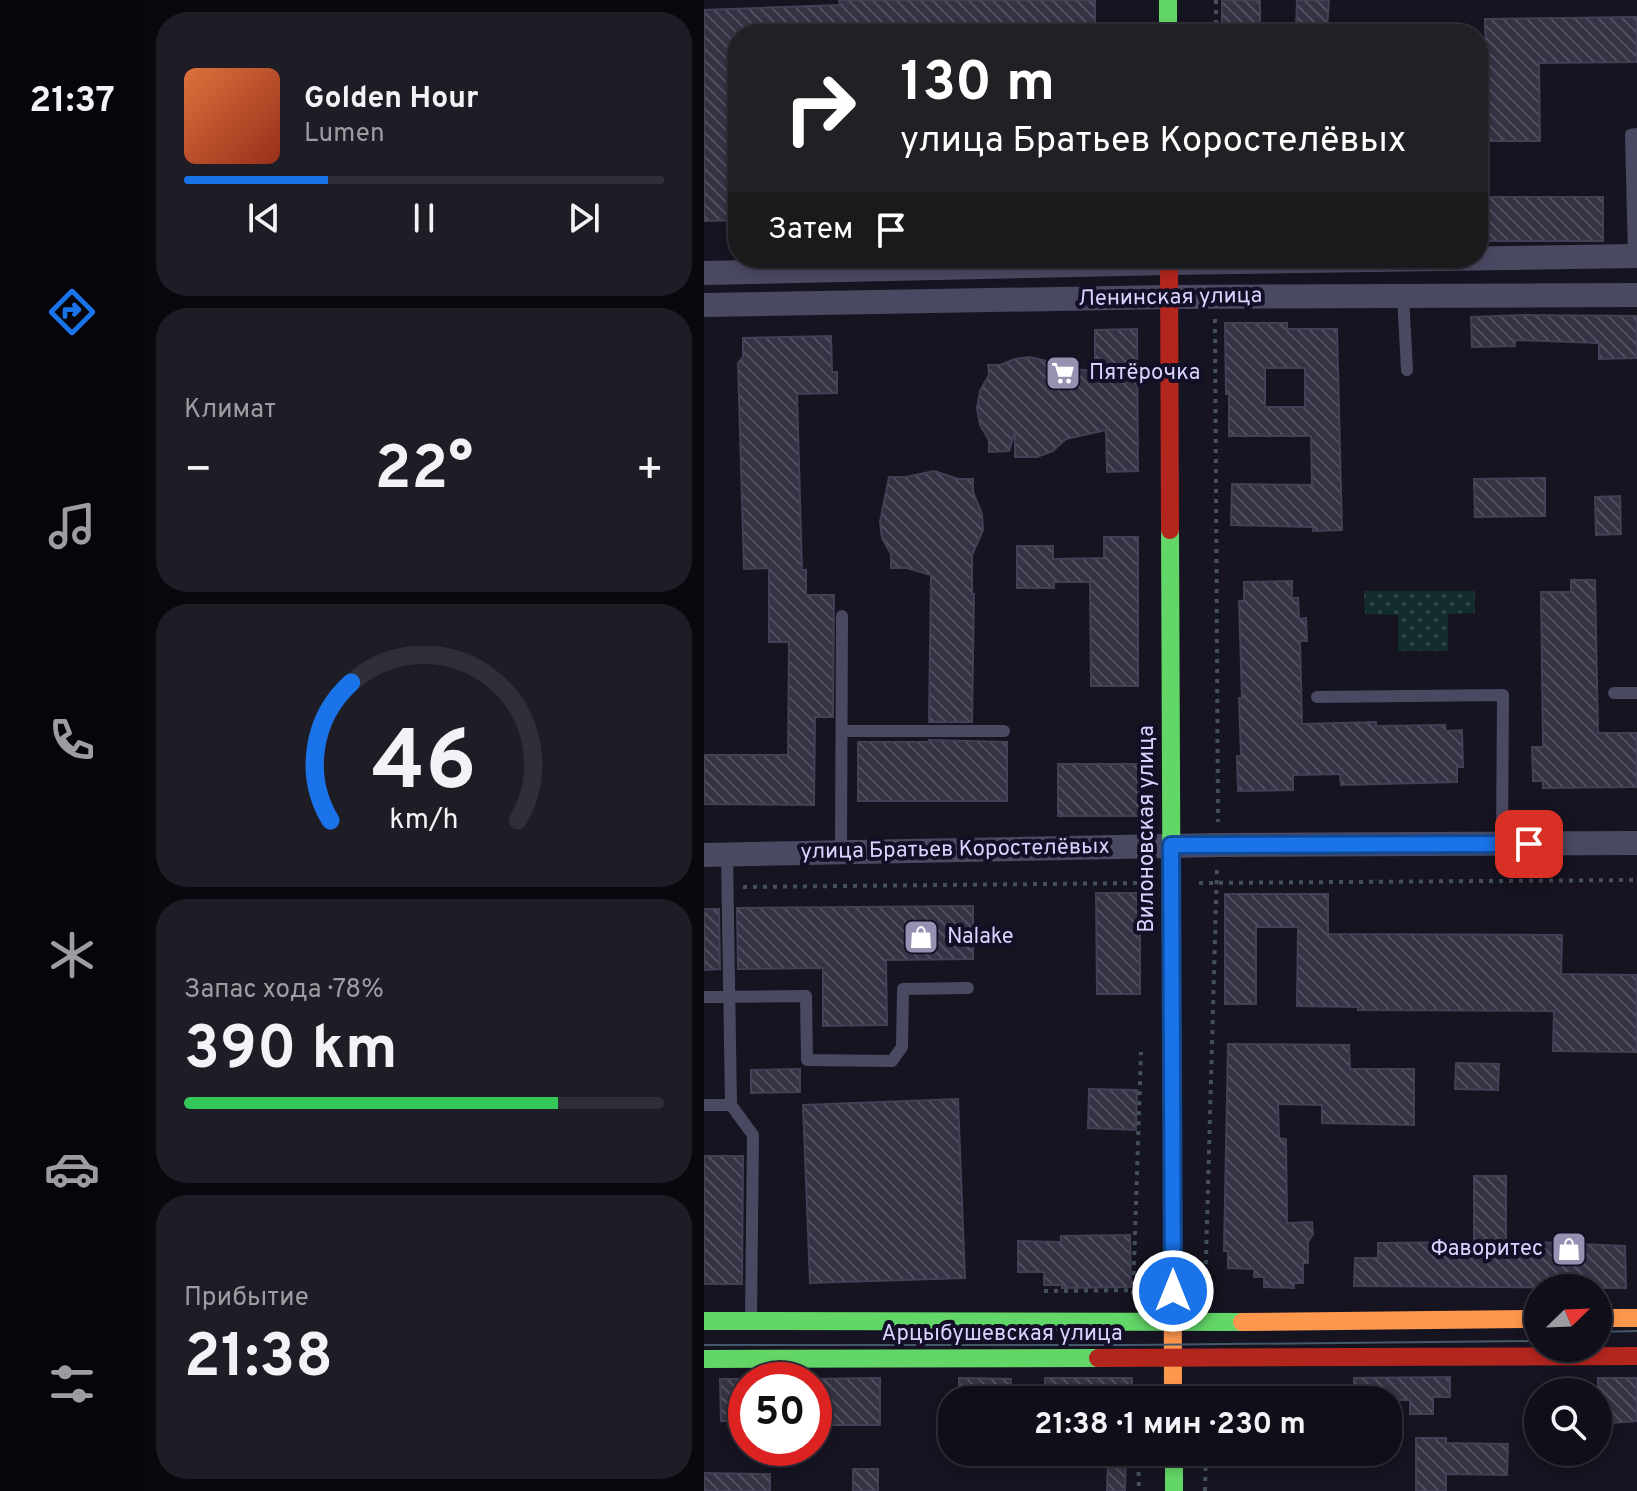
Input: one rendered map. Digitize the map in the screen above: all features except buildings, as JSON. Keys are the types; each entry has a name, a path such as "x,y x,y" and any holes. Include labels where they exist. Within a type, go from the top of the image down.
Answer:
{"main road":[{"path":"1168,0 1168,24"},
{"name":"Вилоновская улица","path":"1169,268 1173,1386"},
{"path":"1612,1318 1637,1318"},
{"name":"Арцыбушевская улица","path":"704,1321 1524,1319"},
{"name":"Арцыбушевская улица","path":"704,1359 1637,1356"},
{"path":"1174,1466 1174,1491"}],"street":[{"name":"Ленинская улица","path":"1488,257 1636,256"},
{"name":"Ленинская улица","path":"704,273 748,268"},
{"name":"Ленинская улица","path":"817,268 859,271 953,268"},
{"name":"Ленинская улица","path":"704,305 1169,297 1637,295"},
{"name":"улица Братьев Коростелёвых","path":"715,855 1171,845 1637,843"}],"lane":[{"path":"1636,256 1631,135 1637,134"},
{"path":"899,270 900,301"},
{"path":"859,271 859,302"},
{"path":"1403,296 1407,370"},
{"path":"841,852 842,616"},
{"path":"1614,693 1637,693"},
{"path":"1317,697 1503,695 1502,844"},
{"path":"842,731 1004,731"},
{"path":"715,855 727,887 731,1105 753,1135 751,1321"},
{"path":"704,997 806,996 807,1060 892,1061 902,1047 903,989 968,988"},
{"path":"704,1105 731,1105"}],"path":[{"path":"1216,0 1216,24"},
{"path":"1205,1322 1218,845 1215,317"},
{"path":"727,887 1637,880"},
{"path":"1130,1321 1142,1040"},
{"path":"1131,1357 1137,1372 1137,1386"},
{"path":"1206,1357 1206,1386"},
{"path":"1138,1466 1139,1491"},
{"path":"1205,1491 1206,1466"}],"green space":[{"path":"1364,591 1475,591 1475,613 1448,614 1448,651 1398,651 1398,615 1365,614"}],"tram line":[{"path":"1612,1332 1637,1331"},
{"path":"704,1345 1524,1341"}],"traffic: fast":[{"path":"1168,0 1168,24"},
{"path":"1170,530 1172,1028"},
{"path":"704,1321 1242,1322"},
{"path":"704,1359 1098,1358"},
{"path":"1174,1466 1174,1491"}],"traffic: slow":[{"path":"1172,1028 1173,1386"},
{"path":"1612,1318 1637,1318"},
{"path":"1242,1322 1524,1319"}],"traffic: jam":[{"path":"1169,268 1170,530"},
{"path":"1098,1358 1637,1356"}],"place":[{"name":"Пятёрочка","path":"1063,373"},
{"name":"Nalake","path":"921,937"},
{"name":"Фаворитес","path":"1569,1249"}],"route":[{"path":"1173,1291 1171,845 1529,844"}]}
